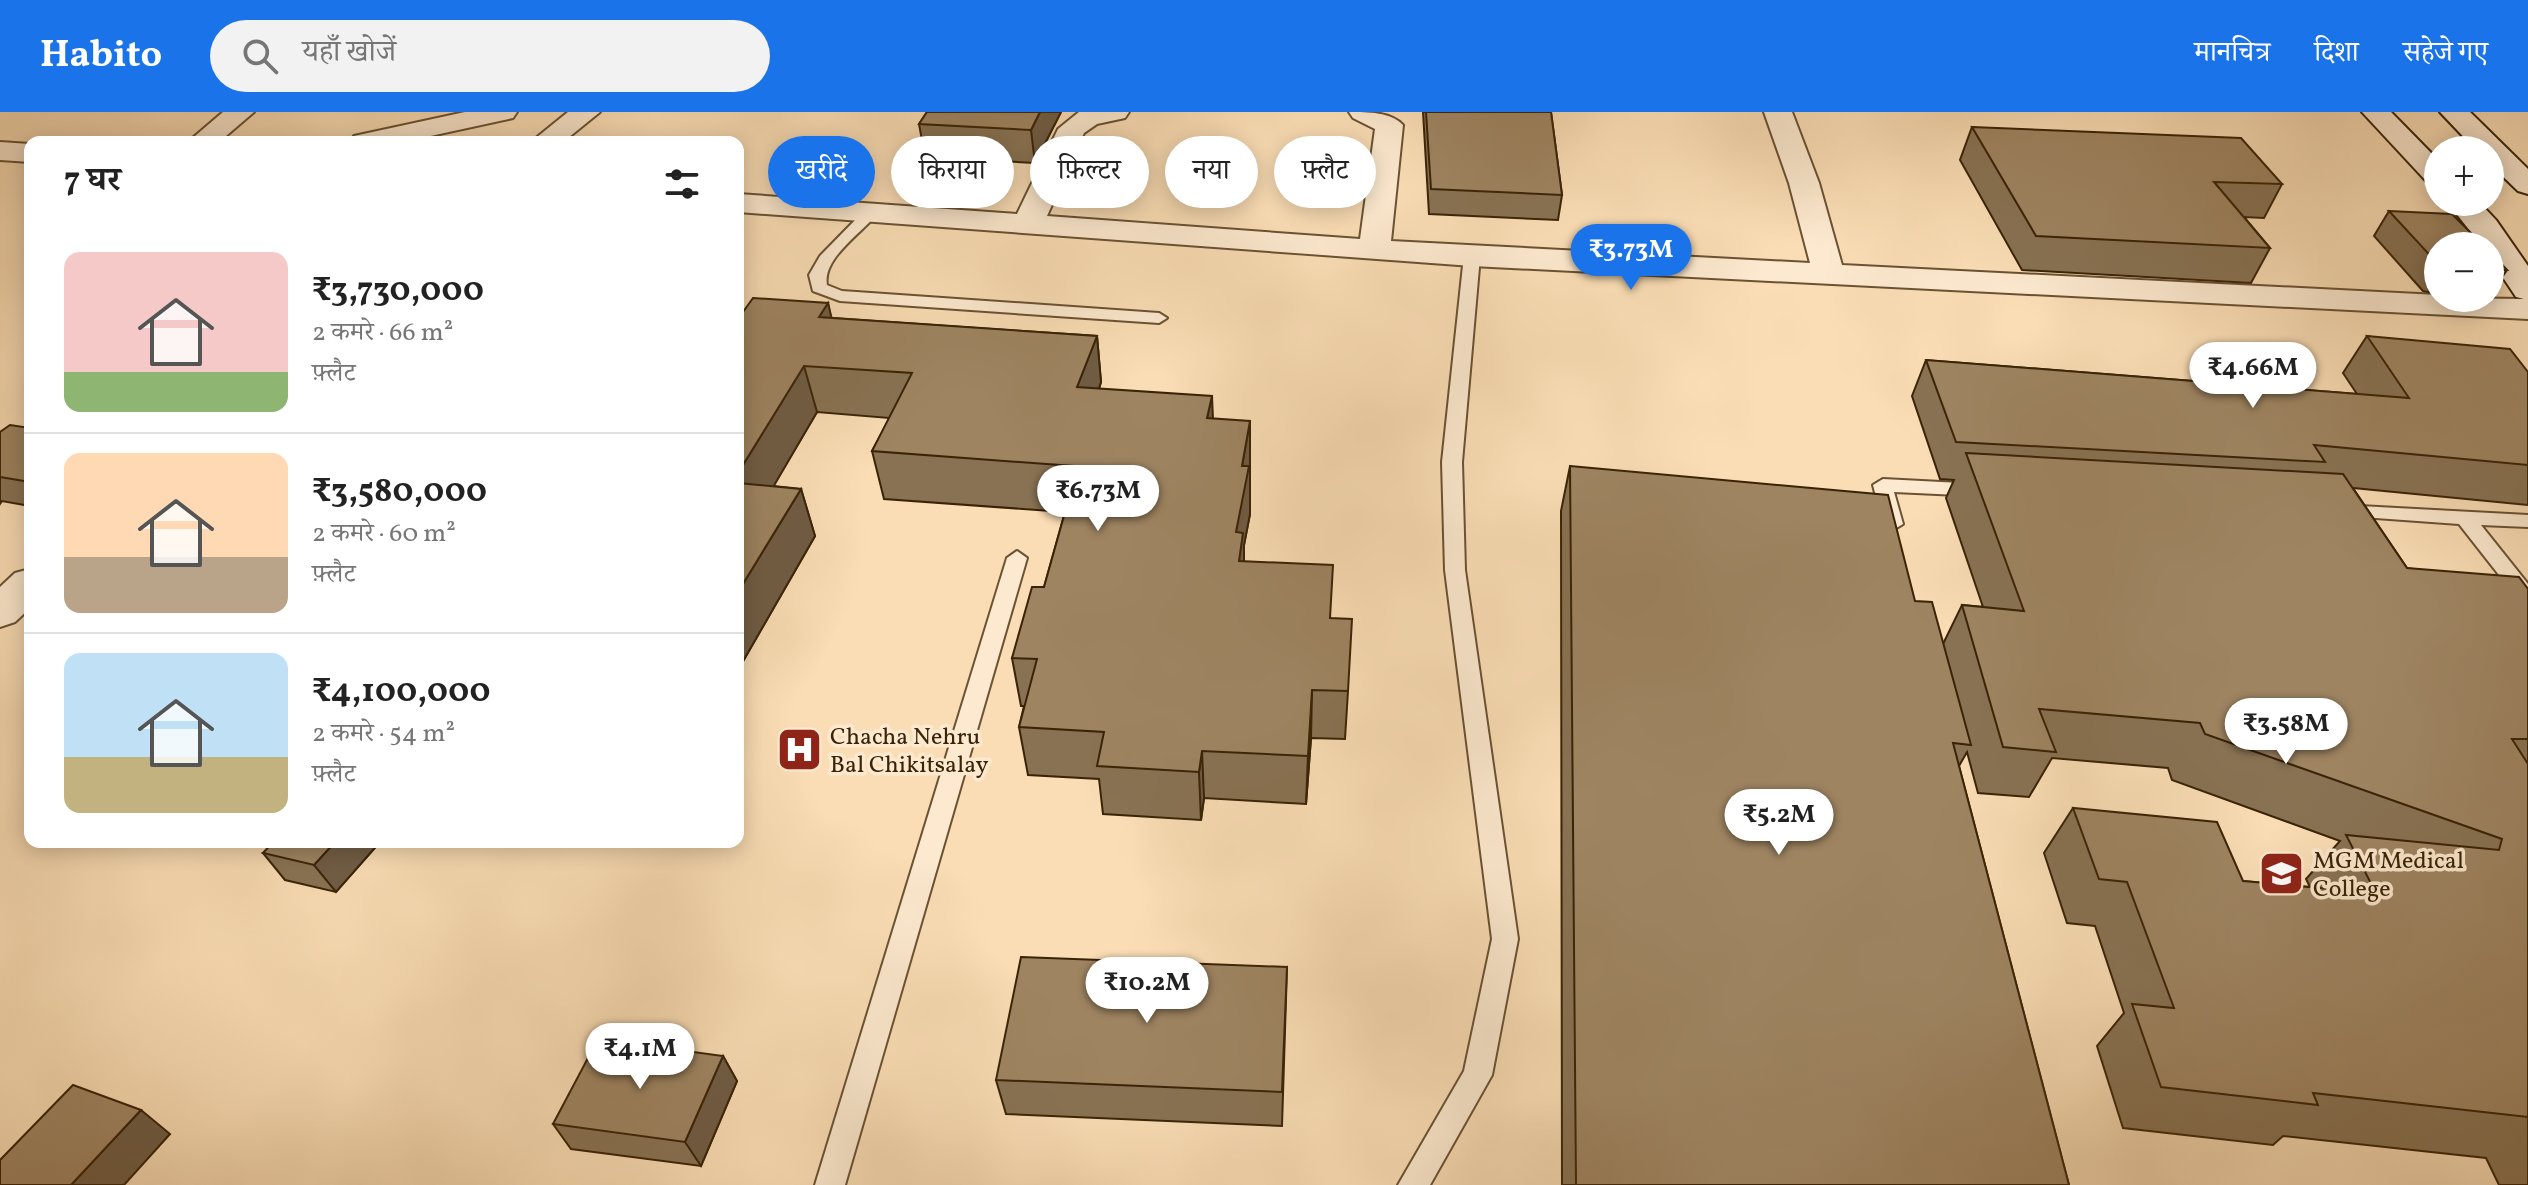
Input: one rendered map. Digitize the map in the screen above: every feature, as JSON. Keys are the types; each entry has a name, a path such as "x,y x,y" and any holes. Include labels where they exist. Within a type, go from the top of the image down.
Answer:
{"street":[{"path":"210,136 240,112"},
{"path":"392,136 503,112"},
{"path":"553,136 586,112"},
{"path":"1028,224 1072,129 1088,118 1115,112"},
{"path":"1363,112 1389,125 1375,247"},
{"path":"1778,112 1804,183 1829,274"},
{"path":"2376,112 2424,162"},
{"path":"2454,112 2528,185"},
{"path":"0,151 24,153"},
{"path":"744,203 1472,256 2528,309"},
{"path":"2475,216 2528,290"},
{"path":"0,612 24,589"}],"lane":[{"path":"870,213 826,259 817,275 819,288 840,296 1159,318"},
{"path":"1413,1185 1478,1075 1505,939 1455,570 1452,462 1472,256"},
{"path":"1898,546 1883,485 1993,491"},
{"path":"2323,510 2528,521"},
{"path":"2464,517 2528,598"},
{"path":"830,1185 1017,558"}],"building":[{"path":"927,112 1040,112 1031,130 919,124"},
{"path":"1426,112 1551,112 1562,195 1431,189"},
{"path":"1972,127 2241,138 2282,184 2214,182 2270,248 2036,236"},
{"path":"2389,211 2454,216 2470,232 2424,232 2424,249"},
{"path":"753,298 828,303 819,317 1097,336 1077,387 1212,396 1207,418 1250,421 1242,466 1249,466 1236,532 1243,533 1239,561 1333,565 1330,618 1352,619 1348,691 1312,690 1308,756 1202,751 1199,772 1097,766 1104,732 1019,727 1037,659 1012,658 1032,587 1044,587 1074,480 1068,479 1073,466 872,451 912,373 804,366 744,463 744,311"},
{"path":"2367,336 2510,349 2528,372 2528,465 2314,445 2325,462 1956,442 1926,360 2409,398"},
{"path":"10,425 24,427 24,481 0,477 0,432"},
{"name":"MGM Medical College","path":"1966,453 2343,474 2407,568 2519,577 2528,589 2528,739 2512,739 2528,764 2528,1117 2313,1093 2318,1105 2161,1087 2132,1004 2174,1008 2127,882 2099,879 2073,808 2217,822 2243,881 2376,893 2346,835 2499,850 2502,839 2205,734 2200,723 2039,709 2056,752 2003,747 1962,605 2024,611"},
{"path":"1570,466 1888,495 1915,601 1932,602 1971,745 1953,743 2069,1185 1576,1185"},
{"path":"744,484 801,489 744,582"},
{"path":"268,848 330,848 314,865 263,853"},
{"path":"1021,957 1287,967 1282,1092 996,1080"},
{"path":"598,1039 723,1056 685,1142 553,1124"},
{"path":"73,1085 141,1110 71,1185 0,1185 0,1160"}],"place":[{"name":"Chacha Nehru Bal Chikitsalay","path":"799,750"},
{"name":"MGM Medical College","path":"2282,874"}]}
